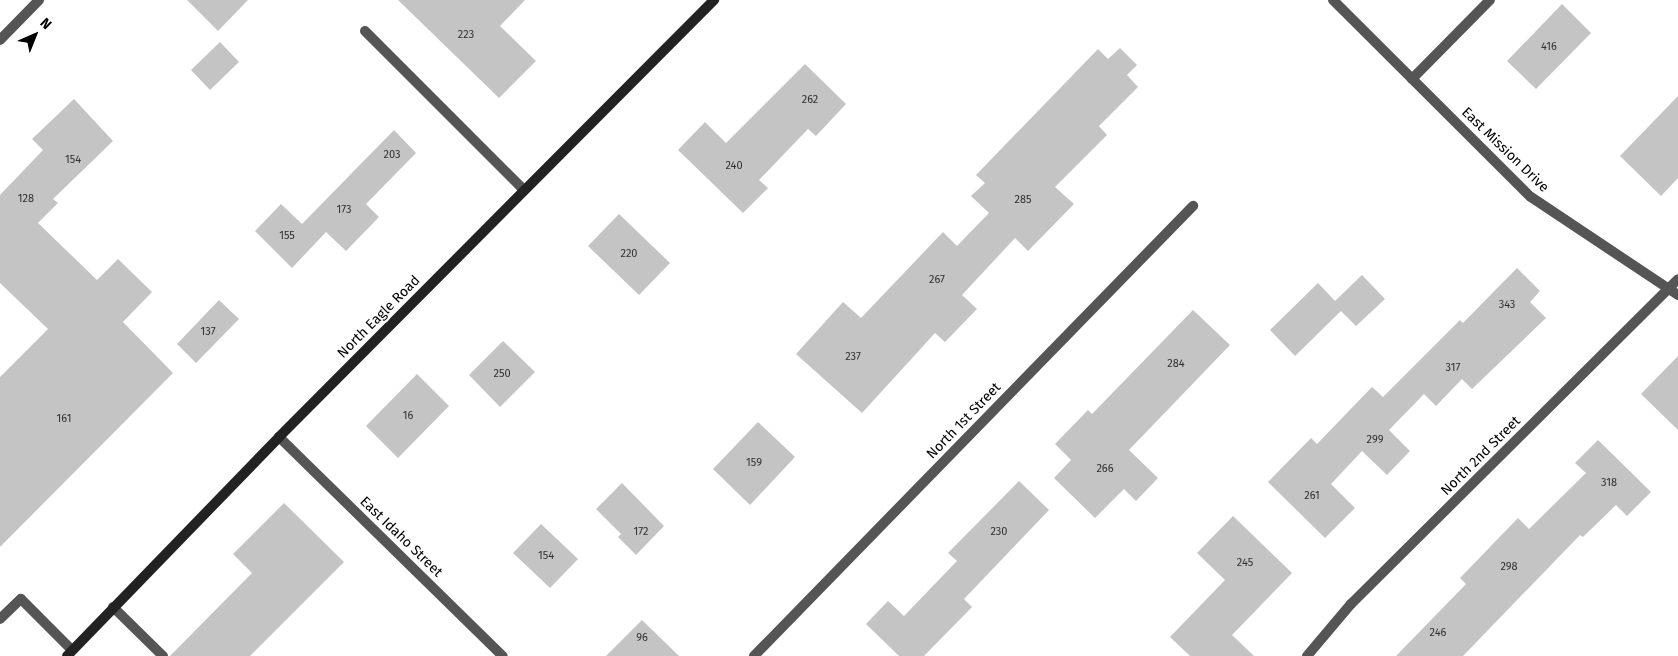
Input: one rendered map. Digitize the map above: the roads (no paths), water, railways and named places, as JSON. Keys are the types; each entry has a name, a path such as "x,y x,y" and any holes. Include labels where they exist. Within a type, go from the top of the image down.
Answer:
{"main road":[{"name":"North Eagle Road","path":"70,653 279,437 714,0"}],"street":[{"path":"0,40 39,0"},
{"name":"East Mission Drive","path":"1333,0 1531,197 1678,295"},
{"path":"1412,79 1490,0"},
{"path":"365,31 524,190"},
{"name":"North 1st Street","path":"754,656 1193,206"},
{"name":"North 2nd Street","path":"1307,656 1351,604 1678,279"},
{"name":"East Idaho Street","path":"279,437 503,656"},
{"path":"0,619 21,598 70,653"},
{"path":"113,607 163,656"}]}
